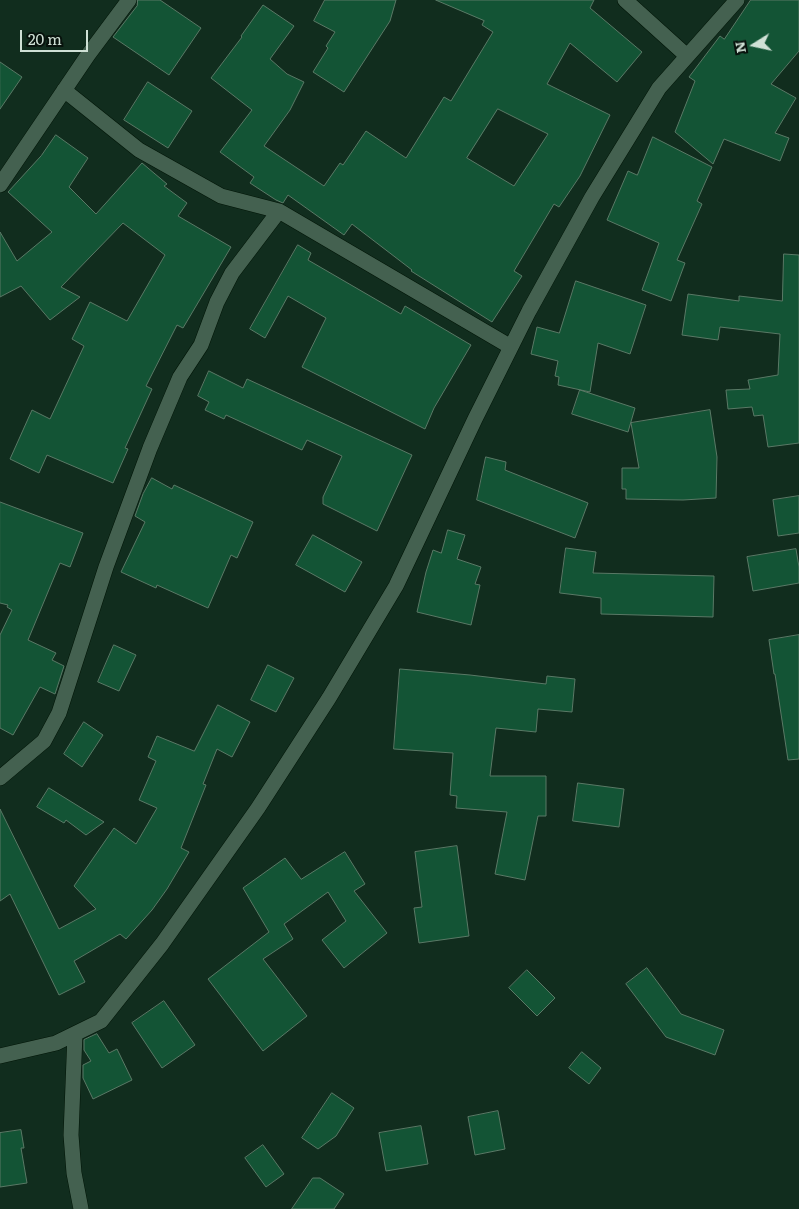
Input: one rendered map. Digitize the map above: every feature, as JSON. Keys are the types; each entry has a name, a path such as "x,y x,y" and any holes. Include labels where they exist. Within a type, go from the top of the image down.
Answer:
{"street":[{"path":"0,185 88,55 129,0"},
{"path":"625,0 688,56"},
{"path":"0,1056 56,1043 101,1021 162,944 258,808 329,698 396,586 529,311 592,196 660,88 736,0"},
{"path":"64,90 139,150 221,196 279,211 511,347"},
{"path":"0,778 44,741 59,713 106,567 150,448 180,378 201,345 217,302 232,273 279,211"},
{"path":"75,1034 71,1135 74,1173 81,1209"}],"building":[{"path":"138,0 160,0 201,28 169,75 113,37 137,6"},
{"path":"325,0 396,0 390,21 344,92 313,72 328,48 326,46 335,32 314,21"},
{"path":"436,0 594,0 590,8 642,52 617,82 570,43 547,84 610,115 580,176 559,207 554,204 514,271 522,276 492,322 411,271 352,224 344,235 288,195 283,203 250,183 254,177 220,152 252,110 211,78 263,5 294,26 270,59 287,74 304,82 290,110 264,146 324,186 340,163 343,165 366,131 406,158 444,97 451,101 493,32 482,25 484,21","holes":["498,109 548,134 514,186 467,158"]},
{"path":"751,0 799,0 799,51 771,84 796,98 775,133 789,138 780,161 724,139 713,164 675,132 695,81 689,77 720,36 724,39"},
{"path":"0,62 22,77 0,109"},
{"path":"148,82 192,111 168,148 124,120"},
{"path":"56,135 88,158 69,187 96,214 142,163 167,184 164,186 187,203 178,216 231,247 183,328 177,325 146,386 152,389 125,448 128,449 113,483 47,455 39,473 10,459 32,410 50,419 84,346 72,339 90,302 127,321 165,255 123,223 61,287 80,297 50,320 21,286 0,297 0,232 17,261 52,232 8,192 41,156"},
{"path":"653,137 712,167 697,201 702,204 677,260 685,263 671,301 642,290 659,243 607,220 628,171 637,175"},
{"path":"298,245 311,253 308,260 401,314 405,306 471,345 434,408 425,429 302,367 326,318 288,296 265,338 250,329"},
{"path":"784,254 799,255 799,443 768,447 763,415 754,416 752,407 728,409 726,390 750,389 748,380 778,375 780,334 720,327 718,340 682,335 688,294 739,301 739,296 782,301"},
{"path":"576,281 646,305 630,354 598,343 590,392 558,385 559,377 555,376 558,361 531,354 537,327 559,333"},
{"path":"209,371 243,388 247,379 412,455 377,531 323,504 323,497 342,456 307,440 302,450 226,415 224,419 205,410 209,402 198,396"},
{"path":"580,390 635,408 628,432 572,414"},
{"path":"710,410 717,457 716,498 683,500 626,499 626,489 622,489 622,468 639,468 631,423"},
{"path":"486,457 506,462 505,470 588,503 575,538 477,500"},
{"path":"152,478 172,489 174,485 253,522 237,558 231,555 208,608 157,585 156,588 121,572 145,522 135,516 143,494"},
{"path":"799,496 799,533 778,536 773,500"},
{"path":"0,502 83,533 70,567 60,563 28,640 56,653 52,660 64,666 55,694 40,687 13,735 0,728 0,635 12,610 7,607 8,605 0,603"},
{"path":"448,530 465,535 457,559 481,567 475,584 480,585 471,625 417,612 433,550 441,553"},
{"path":"313,535 362,562 345,592 296,565"},
{"path":"566,548 596,552 593,573 714,576 713,617 601,614 601,598 560,593"},
{"path":"796,549 799,583 753,591 747,557"},
{"path":"799,635 799,759 788,760 769,640"},
{"path":"114,645 136,655 119,691 98,682"},
{"path":"268,665 294,678 276,712 251,700"},
{"path":"400,669 546,684 547,676 575,679 572,712 538,709 536,732 496,728 490,776 546,776 546,816 538,816 525,880 495,874 507,812 456,808 457,796 450,795 453,753 394,749"},
{"path":"218,705 250,722 232,757 217,749 203,784 206,785 181,848 189,852 152,910 126,939 120,934 74,961 85,982 59,995 10,894 0,901 0,809 59,929 96,909 74,886 114,828 136,844 157,808 139,800 156,761 148,757 157,736 194,751"},
{"path":"84,722 103,735 82,767 64,754"},
{"path":"578,783 624,789 619,827 573,821"},
{"path":"49,788 104,822 86,835 66,820 64,823 37,807"},
{"path":"457,846 469,936 419,943 414,908 422,907 415,852"},
{"path":"345,852 365,884 354,891 387,933 344,968 322,940 346,921 328,892 284,924 293,939 263,959 307,1016 263,1051 208,979 269,932 243,888 285,858 301,879"},
{"path":"647,968 681,1014 724,1030 715,1055 666,1037 626,984"},
{"path":"527,970 555,998 537,1016 509,988"},
{"path":"164,1001 195,1045 162,1068 132,1023"},
{"path":"97,1034 109,1053 117,1049 132,1080 93,1099 83,1078 83,1065 91,1061 84,1050 84,1040"},
{"path":"582,1052 601,1068 589,1084 569,1068"},
{"path":"332,1093 354,1108 336,1136 318,1149 302,1138"},
{"path":"498,1111 505,1149 475,1155 468,1117"},
{"path":"421,1126 428,1164 386,1171 379,1133"},
{"path":"21,1130 24,1148 21,1148 27,1183 0,1187 0,1133"},
{"path":"263,1145 284,1174 266,1187 245,1158"},
{"path":"313,1178 320,1178 344,1194 334,1209 292,1209"}]}
